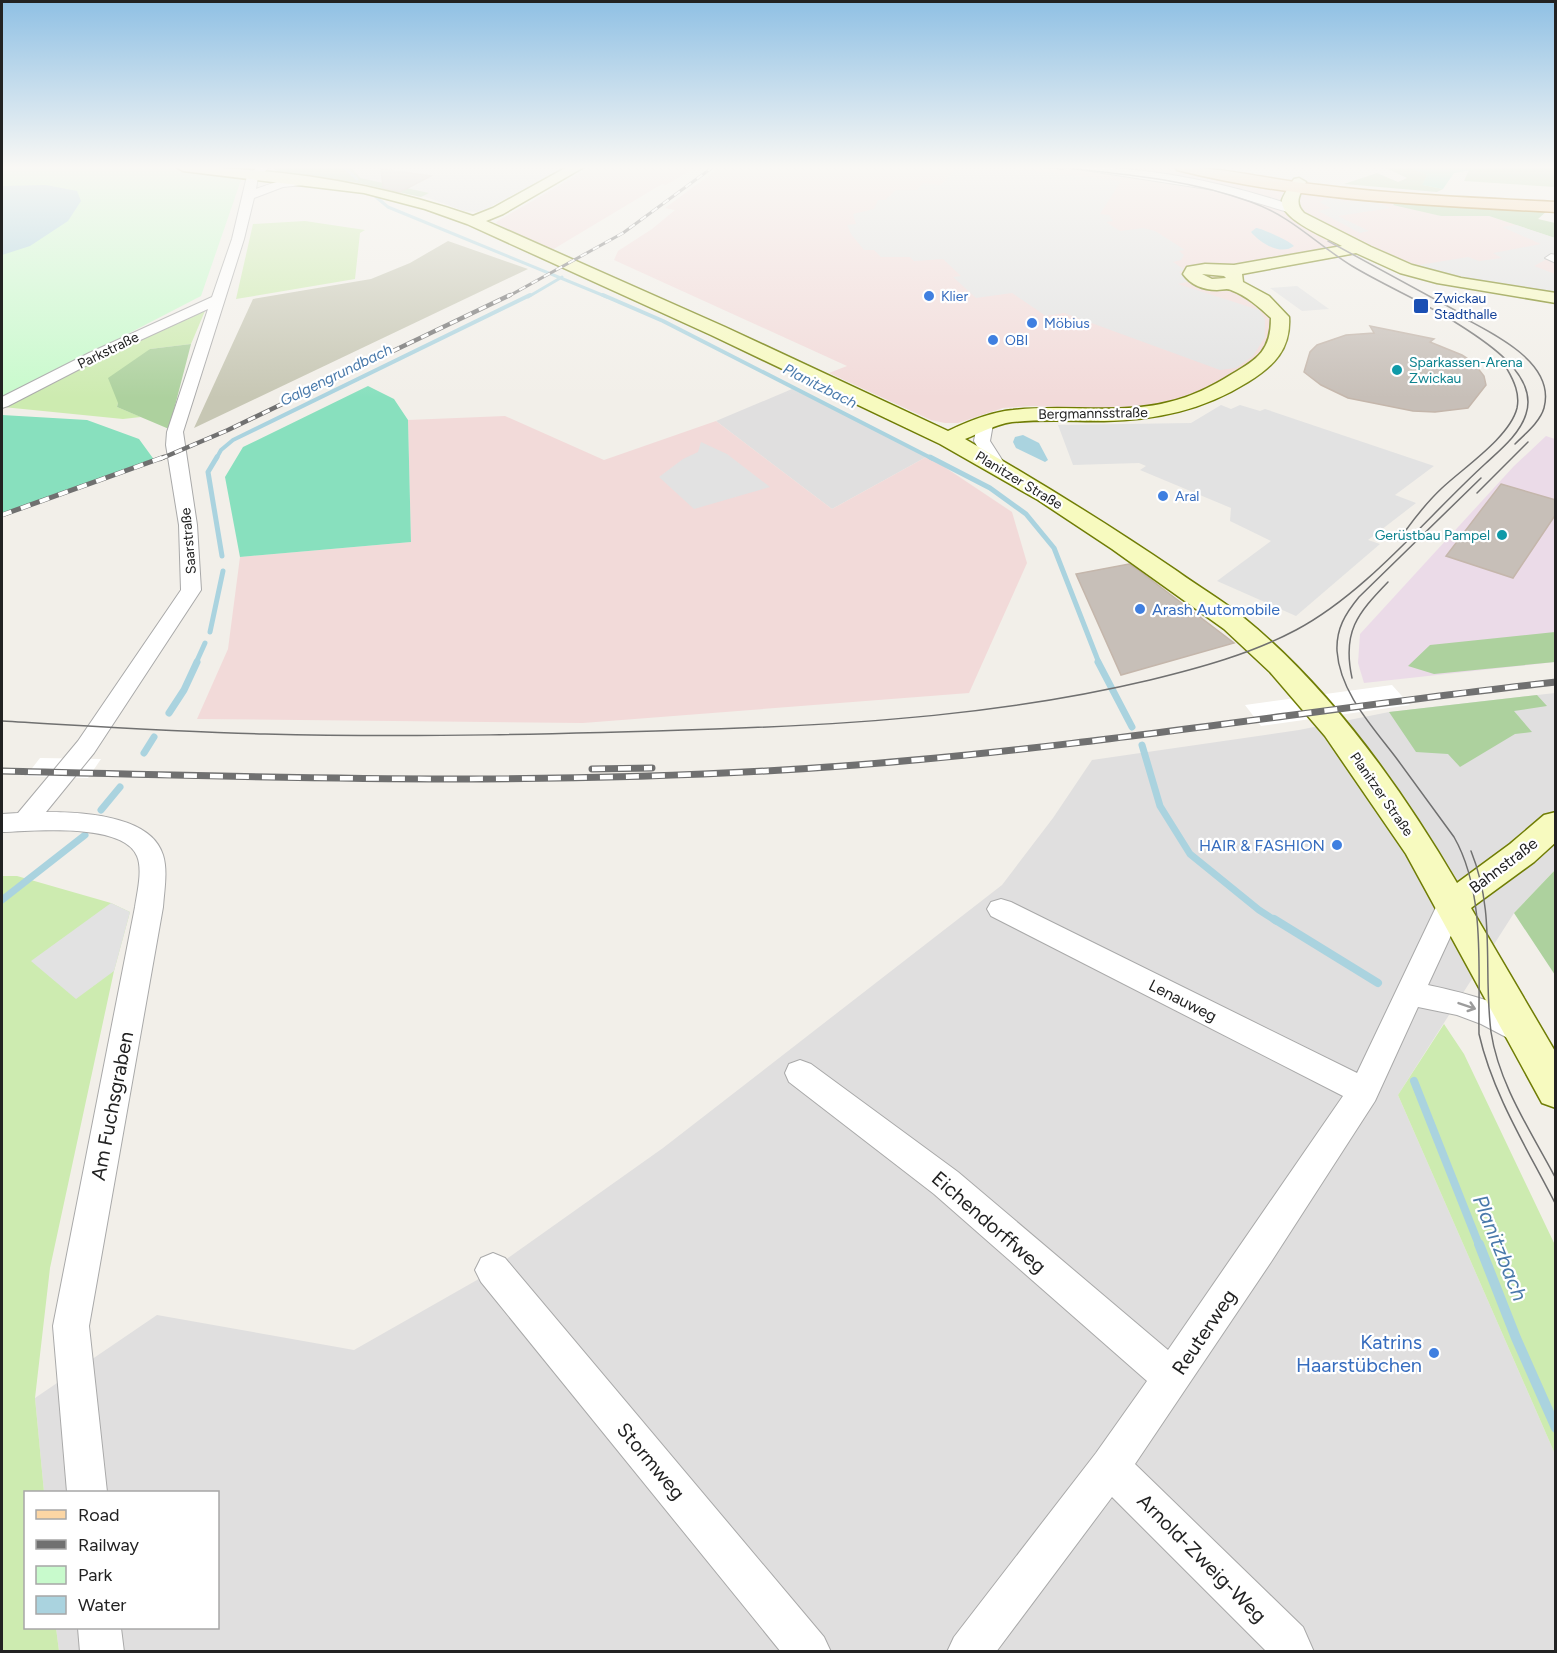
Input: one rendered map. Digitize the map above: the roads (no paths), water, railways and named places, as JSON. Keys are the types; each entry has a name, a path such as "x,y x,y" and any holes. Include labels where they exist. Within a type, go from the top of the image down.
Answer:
{"main road":[{"name":"Planitzer Straße","path":"525,244 718,330 948,439 997,466 1107,535 1215,608 1280,666 1336,729 1376,783 1419,847 1556,1091"},
{"path":"1355,244 1415,271 1469,284 1556,298"},
{"name":"Bergmannsstraße","path":"948,439 1009,416 1043,413 1129,414 1160,411 1187,404 1230,384 1268,358 1277,348 1282,332 1280,317 1263,300 1231,278 1240,269 1361,247"},
{"name":"Bahnstraße","path":"1451,905 1522,853 1556,823"}],"street":[{"name":"Saarstraße","path":"13,822 86,747 191,590 188,525 174,444 175,432 236,244"},
{"name":"Parkstraße","path":"2,404 94,356 217,300"},
{"path":"985,424 982,441 997,466"},
{"name":"Am Fuchsgraben","path":"13,822 107,825 125,831 150,853 152,877 149,907 71,1326 87,1491"},
{"name":"Reuterweg","path":"969,1652 1110,1467 1364,1091 1451,905"},
{"name":"Lenauweg","path":"1001,909 1364,1091"},
{"path":"1410,994 1459,1003 1491,1016 1523,1033"},
{"name":"Eichendorffweg","path":"800,1073 946,1183 1172,1378"},
{"name":"Stormweg","path":"493,1270 809,1652"},
{"name":"Arnold-Zweig-Weg","path":"1110,1467 1288,1642 1292,1652"},
{"path":"100,1629 102,1652"}],"water":[{"path":"2,244 33,244 30,246 2,255"},
{"path":"1267,244 1294,246 1283,250"},
{"path":"1023,435 1039,443 1048,460 1045,462 1016,448 1013,442 1015,437"}],"waterway":[{"name":"Planitzbach","path":"478,244 560,278"},
{"name":"Galgengrundbach","path":"528,297 560,278"},
{"name":"Planitzbach","path":"560,278 607,297"},
{"name":"Galgengrundbach","path":"216,459 221,450 233,440 530,295"},
{"name":"Planitzbach","path":"603,295 663,321 933,459"},
{"name":"Galgengrundbach","path":"217,457 208,472 222,556"},
{"name":"Planitzbach","path":"930,457 990,488 1026,514 1054,548 1099,663"},
{"name":"Galgengrundbach","path":"210,632 223,571"},
{"name":"Galgengrundbach","path":"196,663 205,643"},
{"name":"Galgengrundbach","path":"169,713 184,690 197,662"},
{"name":"Planitzbach","path":"1098,662 1132,727"},
{"name":"Galgengrundbach","path":"144,753 154,737"},
{"name":"Planitzbach","path":"1142,745 1160,806 1190,854 1276,921"},
{"name":"Galgengrundbach","path":"101,810 120,787"},
{"name":"Galgengrundbach","path":"2,900 85,835"},
{"name":"Planitzbach","path":"1274,919 1378,983"},
{"name":"Planitzbach","path":"1414,1081 1479,1245"},
{"name":"Planitzbach","path":"1479,1244 1516,1338 1556,1428"}],"tram line":[{"path":"2,721 199,732 321,735 434,735 770,727 880,720 988,709 1096,692 1224,660 1279,639 1322,614 1347,596 1395,553 1509,441 1526,414 1528,400 1525,386 1517,373 1495,350 1445,316 1352,266 1320,244"},
{"path":"1334,244 1473,320"},
{"path":"1464,318 1520,352 1541,377 1545,392 1544,408 1532,428 1515,444"},
{"path":"1406,530 1432,498 1496,441 1513,419 1518,398 1507,369"},
{"path":"1477,493 1528,442"},
{"path":"1481,478 1359,597 1342,622 1337,651 1344,681 1359,709 1454,837 1464,859 1476,907 1479,1034 1485,1057 1502,1100 1556,1205"},
{"path":"1352,678 1349,648 1355,625 1360,614 1388,582"},
{"path":"1471,851 1484,897 1489,1009 1495,1052 1509,1090 1556,1179"}],"railway":[{"path":"507,297 603,244"},
{"path":"160,459 228,430 510,295"},
{"path":"2,515 164,457"},
{"path":"2,771 429,779 749,772 856,765 1031,748 1556,682"},
{"path":"592,769 652,768"}],"place":[{"name":"Klier","path":"929,296"},
{"name":"Zwickau Stadthalle","path":"1421,306"},
{"name":"Möbius","path":"1032,323"},
{"name":"OBI","path":"993,340"},
{"name":"Sparkassen-Arena Zwickau","path":"1397,370"},
{"name":"Aral","path":"1163,496"},
{"name":"Gerüstbau Pampel","path":"1502,535"},
{"name":"Arash Automobile","path":"1140,609"},
{"name":"HAIR & FASHION","path":"1337,845"},
{"name":"Katrins Haarstübchen","path":"1434,1353"}]}
